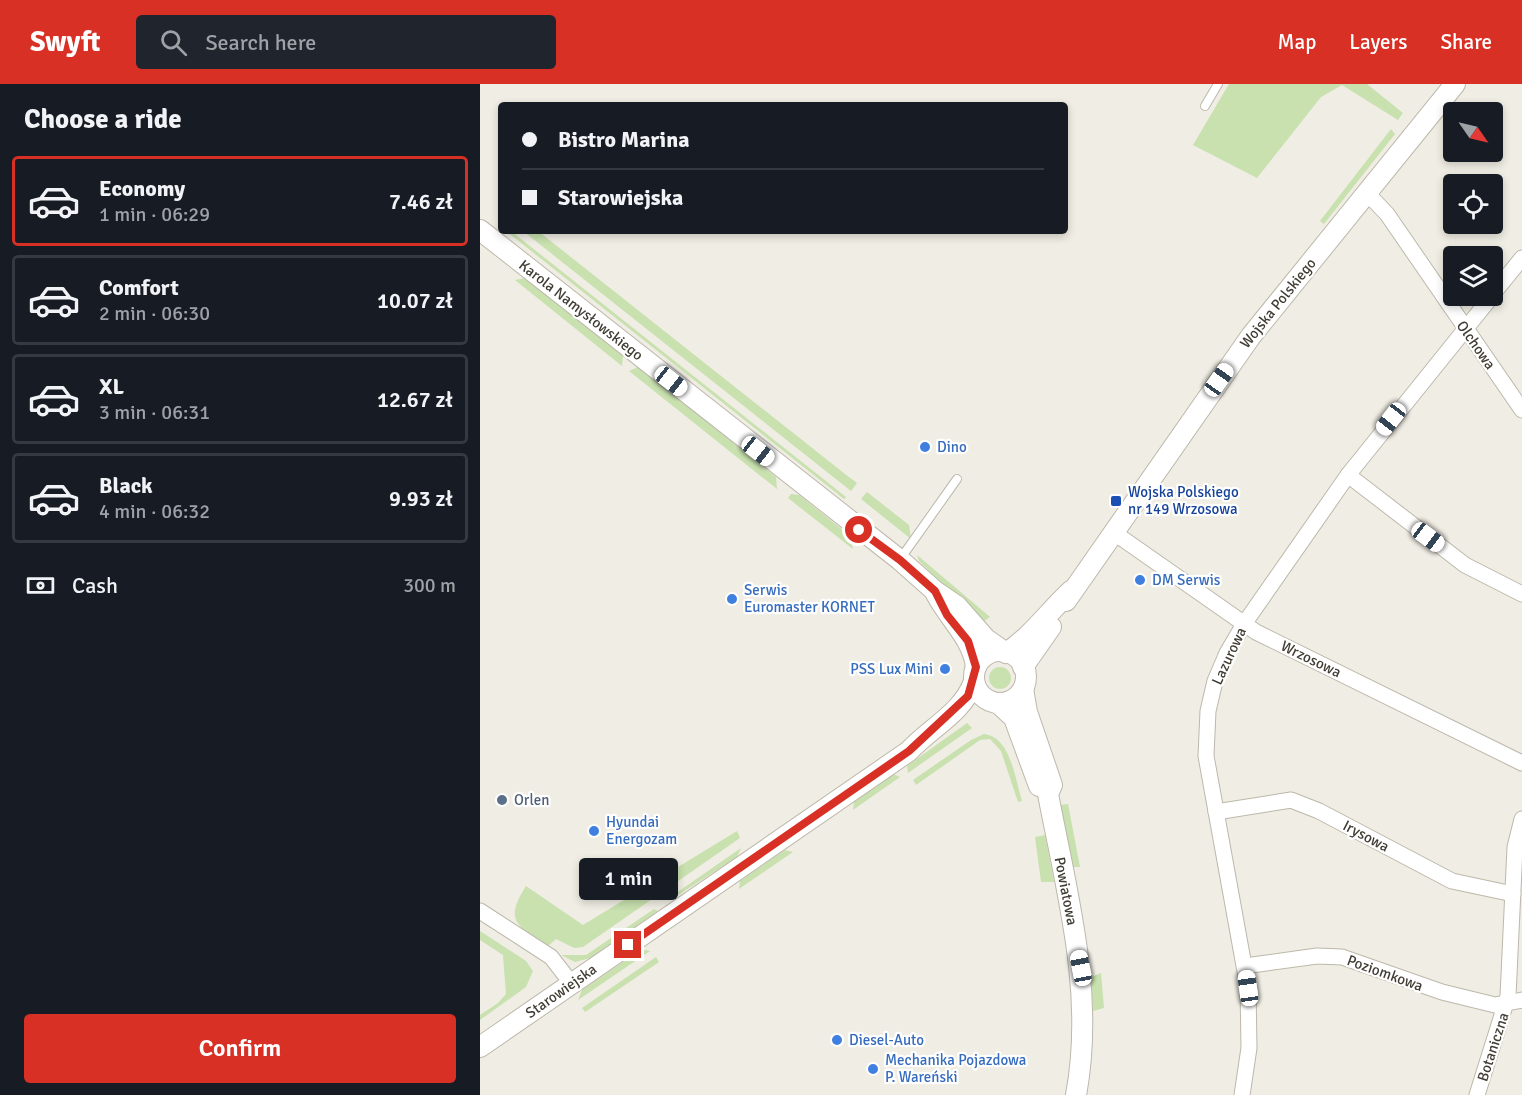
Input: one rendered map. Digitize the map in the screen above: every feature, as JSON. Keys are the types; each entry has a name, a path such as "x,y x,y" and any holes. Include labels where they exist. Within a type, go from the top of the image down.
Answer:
{"street":[{"name":"Wojska Polskiego","path":"1023,667 1056,620 1072,590 1251,336 1455,84"},
{"name":"Olchowa","path":"1367,193 1378,202 1522,410"},
{"name":"Karola Namysłowskiego","path":"480,230 900,560 935,591 957,606 987,639 1006,653"},
{"name":"Lazurowa","path":"1503,281 1522,258"},
{"name":"Lazurowa","path":"1242,1095 1250,1029 1245,966 1206,756 1208,711 1223,662 1244,624 1348,475 1483,306"},
{"path":"1348,475 1465,565 1522,594"},
{"name":"Wrzosowa","path":"1113,532 1244,624 1522,763"},
{"name":"Wojska Polskiego","path":"1006,653 1021,643 1047,613 1072,590"},
{"name":"Karola Namysłowskiego","path":"935,591 947,615 971,647 975,674"},
{"path":"991,653 1006,653 1019,660 1023,667 1025,682 1023,689 1013,700 994,702 980,693 975,674 991,653"},
{"name":"Starowiejska","path":"480,1047 909,751 925,733 962,704 975,674"},
{"name":"Powiatowa","path":"1023,689 1026,712 1052,785 1048,794 1081,968 1083,1036 1076,1095"},
{"name":"Starowiejska","path":"909,751 931,743 982,705 994,702"},
{"name":"Powiatowa","path":"994,702 1014,718 1040,788 1048,794"},
{"name":"Irysowa","path":"1216,812 1278,800 1297,801 1452,881 1513,894"},
{"name":"Botaniczna","path":"1477,1095 1514,1002 1515,847 1522,820"},
{"path":"480,911 551,957 572,984"},
{"name":"Poziomkowa","path":"1245,966 1317,956 1342,957 1436,991 1495,1005 1514,1002"}],"lane":[{"path":"1205,106 1218,84"},
{"path":"900,560 957,478"}],"green space":[{"path":"1229,84 1367,84 1403,113 1398,120 1342,85 1321,97 1257,178 1193,145"},
{"path":"1391,129 1395,134 1324,224 1320,221"},
{"path":"510,234 515,234 846,497 844,499"},
{"path":"527,234 542,234 857,483 851,491"},
{"path":"525,278 623,356 622,366 515,280"},
{"path":"638,367 776,477 777,489 629,371"},
{"path":"867,492 909,525 911,539 861,499"},
{"path":"791,494 799,495 849,535 853,549 788,498"},
{"path":"917,555 990,617 980,624 961,601 919,561"},
{"path":"1000,667 1008,670 1011,678 1008,686 1000,689 992,686 989,678 992,670"},
{"path":"967,723 972,728 908,773 907,766"},
{"path":"984,734 993,737 1006,751 1022,801 1018,802 1001,751 990,739 980,740 916,785 913,780 971,740"},
{"path":"893,774 900,777 853,810 854,802"},
{"path":"1068,804 1080,867 1072,867 1060,805"},
{"path":"737,831 740,838 583,947 574,948 556,939 548,946 517,922 516,908 526,886 583,925"},
{"path":"1045,835 1054,882 1041,882 1035,837"},
{"path":"741,848 737,857 669,901 672,896"},
{"path":"785,850 793,852 739,889 740,881"},
{"path":"654,909 658,911 590,958 575,962 561,955 586,955"},
{"path":"480,931 526,961 533,971 526,987 480,1020 480,1015 498,1003 506,994 503,955 480,940"},
{"path":"639,951 650,951 578,1000 582,990"},
{"path":"656,957 659,962 585,1012 582,1008"},
{"path":"1101,973 1104,1008 1093,1011 1091,977"}],"place":[{"name":"Dino","path":"925,447"},
{"name":"Wojska Polskiego nr 149 Wrzosowa","path":"1116,501"},
{"name":"DM Serwis","path":"1140,580"},
{"name":"Serwis Euromaster KORNET","path":"732,599"},
{"name":"PSS Lux Mini","path":"945,669"},
{"name":"Orlen","path":"502,800"},
{"name":"Hyundai Energozam","path":"594,831"},
{"name":"Diesel-Auto","path":"837,1040"},
{"name":"Mechanika Pojazdowa P. Wareński","path":"873,1069"}],"route":[{"path":"628,945 909,751 925,733 962,704 968,696 973,686 976,661 968,641 947,615 935,591 900,560 859,530"}]}
